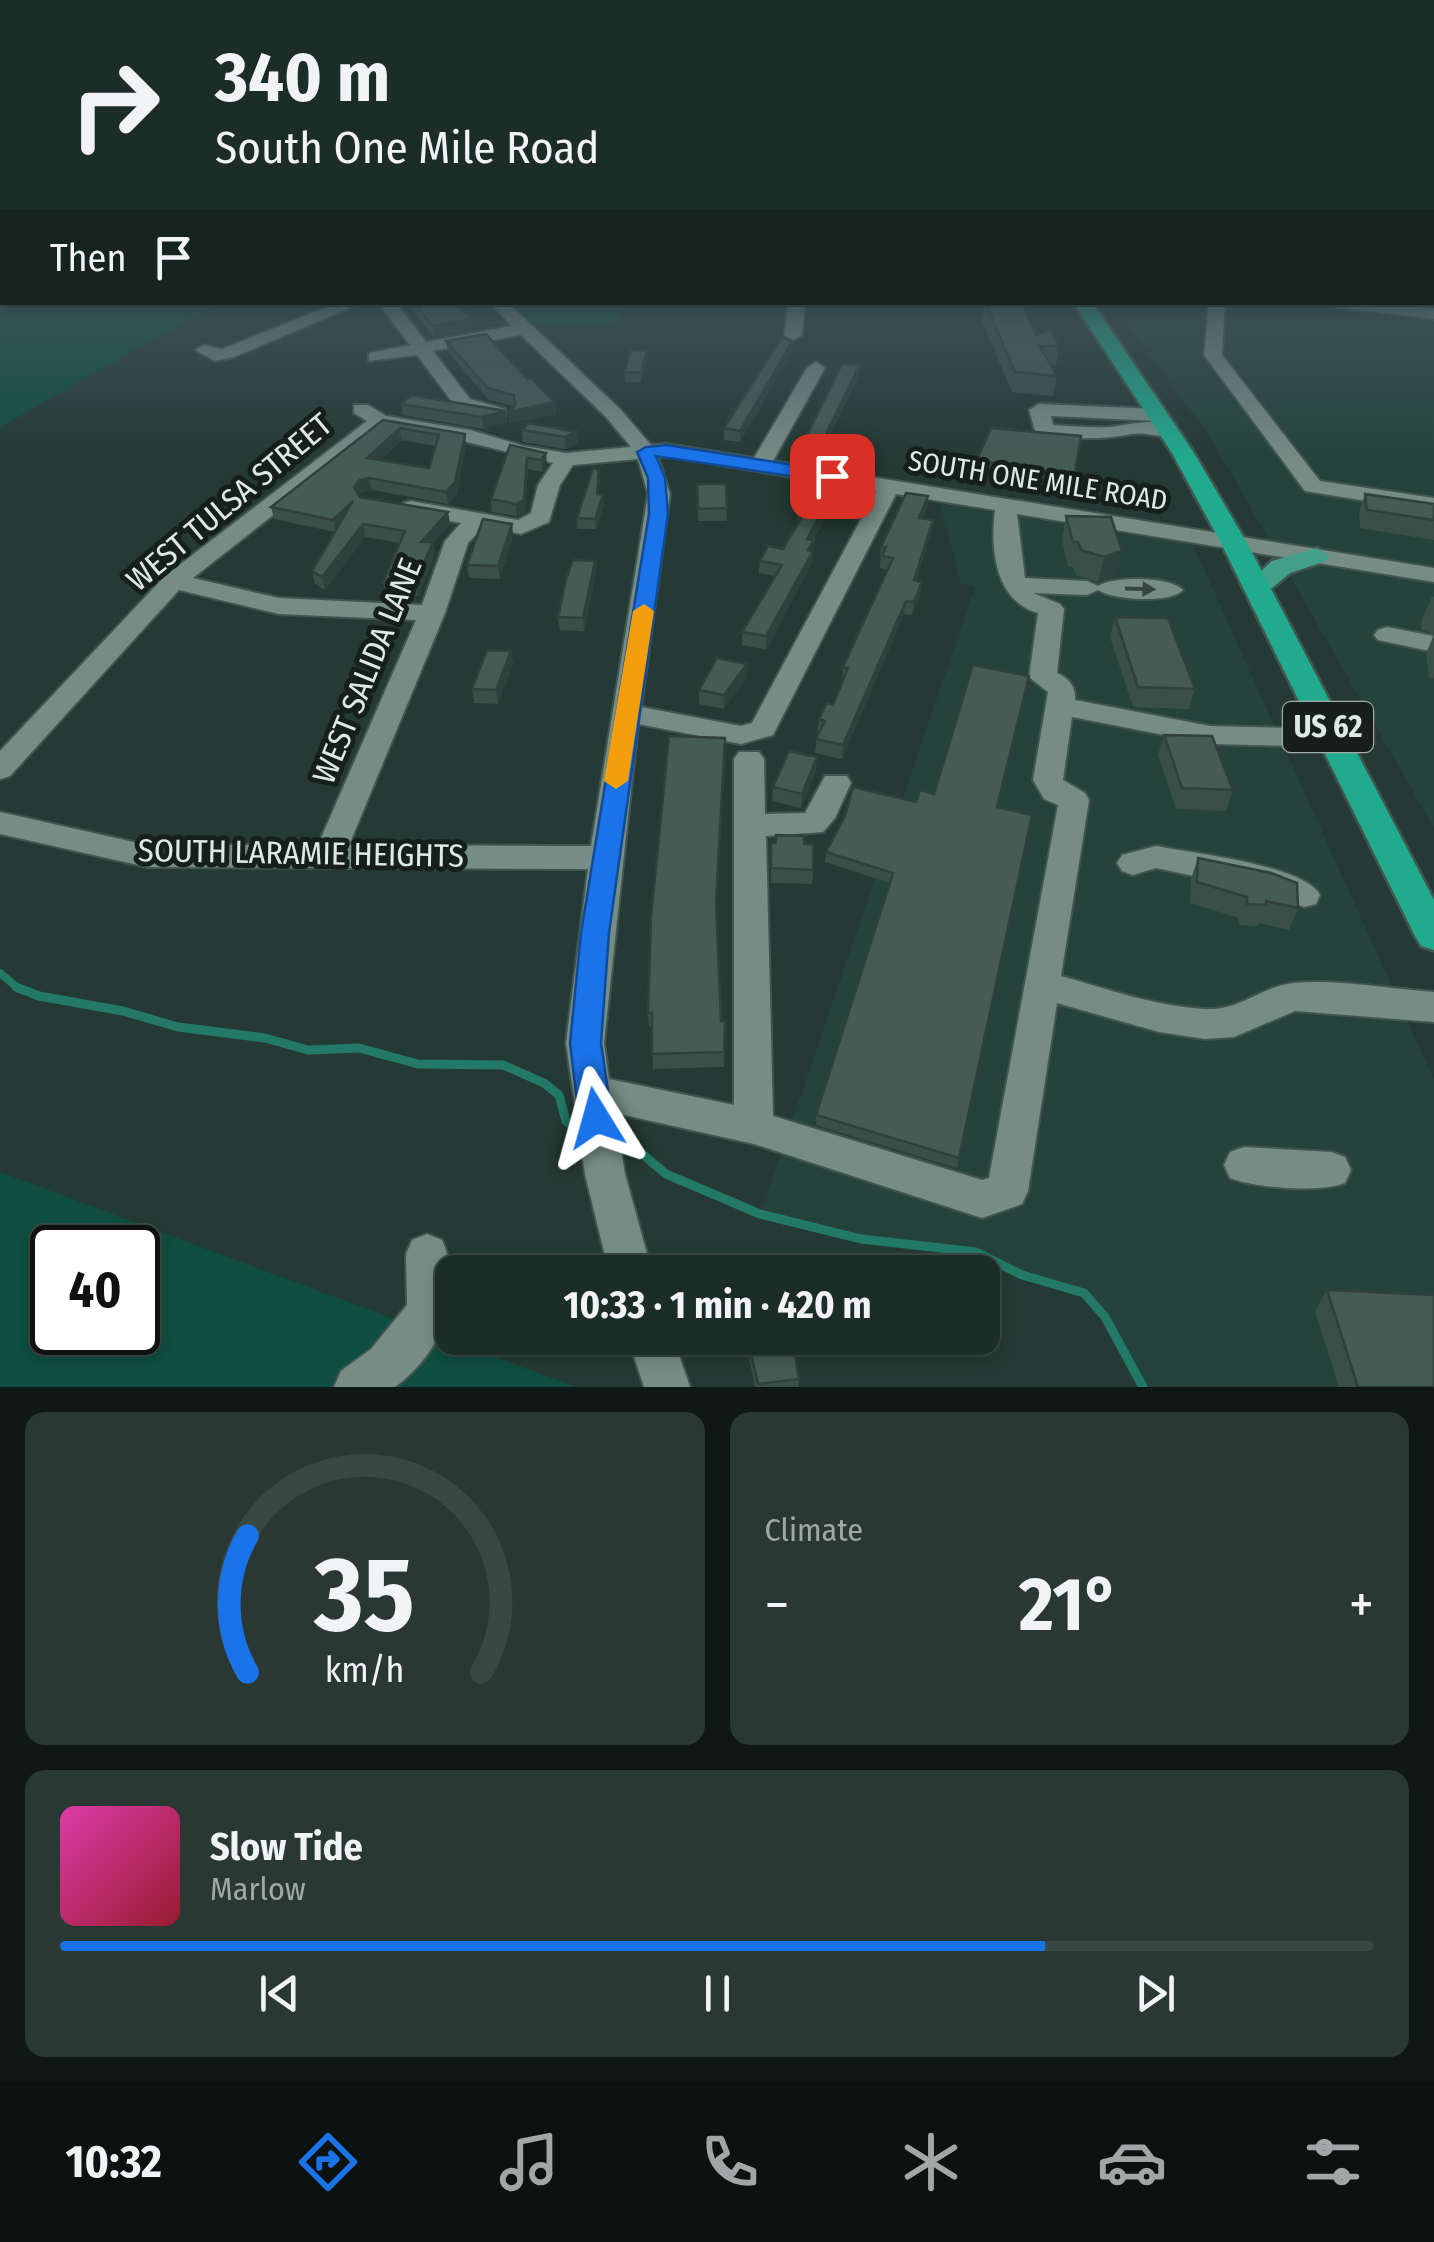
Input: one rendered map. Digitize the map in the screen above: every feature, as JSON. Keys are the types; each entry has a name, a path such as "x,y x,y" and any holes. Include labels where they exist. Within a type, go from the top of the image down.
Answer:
{"highway":[{"name":"US 62","path":"1103,334 1163,422 1234,542 1434,936"}],"main road":[{"path":"1257,587 1281,567 1318,556"}],"street":[{"path":"204,350 215,356 276,334"},
{"path":"411,334 463,402 478,410 505,413"},
{"path":"375,357 493,334"},
{"path":"528,334 613,413 646,452 656,478 659,514 604,858 586,1043 591,1091 624,1255"},
{"path":"1215,334 1213,356 1313,486 1434,504"},
{"path":"760,465 816,368"},
{"path":"1039,410 1163,422 1126,428 1118,434 1045,431 1039,410"},
{"name":"SOUTH ONE MILE ROAD","path":"370,415 470,436 521,452 566,459 667,450 1434,574"},
{"name":"WEST TULSA STREET","path":"0,770 174,581 370,415"},
{"path":"388,504 521,528 541,517 549,485 566,459"},
{"path":"627,713 741,735 762,729 888,486"},
{"path":"591,1091 754,1127 982,1200 1007,1191 1074,800 1050,789 1061,687 1042,677 1051,609 1027,600 1016,585 1003,530 1007,505"},
{"name":"WEST SALIDA LANE","path":"330,854 432,612 457,541 477,520"},
{"path":"174,581 279,606 432,612"},
{"path":"1016,585 1171,590"},
{"path":"1388,635 1434,644"},
{"path":"1059,706 1210,735 1334,738"},
{"path":"749,759 754,1127"},
{"path":"749,825 812,824 820,818 836,783"},
{"name":"SOUTH LARAMIE HEIGHTS","path":"0,823 147,856 604,858"},
{"path":"1133,863 1156,856 1271,881 1304,895"},
{"path":"1044,985 1194,1023 1238,1022 1274,999 1295,997 1434,1007"},
{"path":"1244,1166 1331,1170"},
{"path":"357,1387 387,1365 429,1314 427,1254"},
{"path":"657,1355 667,1387"}],"shaded area":[{"path":"1134,334 1434,334 1434,828 1209,435"},
{"path":"940,504 1193,545 1434,1080 1434,1387 1143,1387 1105,1317 1084,1293 1022,1275 1000,1264 1000,1255 861,1239 760,1214 975,587 961,584"}],"green space":[{"path":"0,334 164,334 0,427"},
{"path":"0,1172 142,1225 30,1225 30,1355 160,1355 160,1232 435,1334 435,1355 490,1355 576,1387 0,1387"}],"building":[{"path":"486,334 527,379 531,378 555,402 508,412 515,406 514,395 488,388 446,341"},
{"path":"999,334 1053,334 1059,346 1040,346 1057,376 1015,372"},
{"path":"782,337 792,342 740,431 724,428"},
{"path":"630,350 647,350 641,373 625,372"},
{"path":"842,364 860,365 822,442 805,439"},
{"path":"411,395 506,411 482,417 401,404"},
{"path":"383,420 465,434 455,482 446,492 369,478 354,487 360,497 448,512 421,542 433,542 415,583 383,582 405,531 363,524 322,577 312,571 353,501 333,520 271,507","holes":["400,428 439,435 429,468 367,458"]},
{"path":"529,423 577,432 565,437 522,430"},
{"path":"991,428 1081,436 1075,472 1062,475 977,460"},
{"path":"510,445 546,453 541,460 527,458 524,500 516,504 491,499"},
{"path":"593,468 599,470 597,494 603,495 595,519 577,518"},
{"path":"697,484 726,484 727,508 698,509"},
{"path":"809,491 831,495 807,539 814,540 808,550 813,551 766,636 742,632 782,565 760,561 768,546 783,549 804,513 797,512"},
{"path":"906,493 928,496 919,518 933,520 914,580 922,582 914,602 906,601 843,745 816,739 825,721 819,719 827,703 833,705 848,668 843,667 893,558 882,556 886,547 881,547"},
{"path":"1365,494 1434,504 1434,520 1367,510"},
{"path":"1066,516 1111,517 1122,551 1104,557 1081,550 1078,542 1073,542"},
{"path":"483,519 512,524 498,566 467,565"},
{"path":"573,560 595,561 583,618 558,617 566,579"},
{"path":"1115,617 1168,618 1195,689 1138,687"},
{"path":"487,650 511,651 496,690 472,689"},
{"path":"717,658 747,664 724,695 699,690"},
{"path":"973,665 1029,676 997,807 1032,815 959,1158 816,1115 893,873 826,852 845,816 853,787 916,802 920,790 934,794"},
{"path":"1164,735 1212,736 1233,790 1182,788"},
{"path":"669,736 725,738 716,902 724,1052 652,1054 652,1013 648,1013 651,917"},
{"path":"789,751 817,757 802,794 773,787"},
{"path":"776,835 804,836 804,844 813,844 813,870 771,868 771,843 776,843"},
{"path":"1198,858 1271,873 1297,883 1298,908 1266,901 1266,905 1247,904 1247,897 1197,882"},
{"path":"1327,1290 1434,1295 1434,1387 1358,1387"},
{"path":"751,1355 795,1355 799,1379 758,1384"}],"waterway":[{"path":"0,973 17,987"},
{"path":"17,987 39,996 123,1011 178,1027 265,1038 308,1050 359,1048 418,1064 503,1065 544,1083 559,1095 566,1121 574,1128"},
{"path":"615,1131 666,1174 760,1214 861,1239 976,1252 1022,1275 1084,1293 1105,1317 1143,1387"}],"slow traffic":[{"path":"616,781 644,611"}],"route":[{"path":"596,1118 586,1043 595,933 659,514 660,494 646,452 667,450 832,476"}]}
